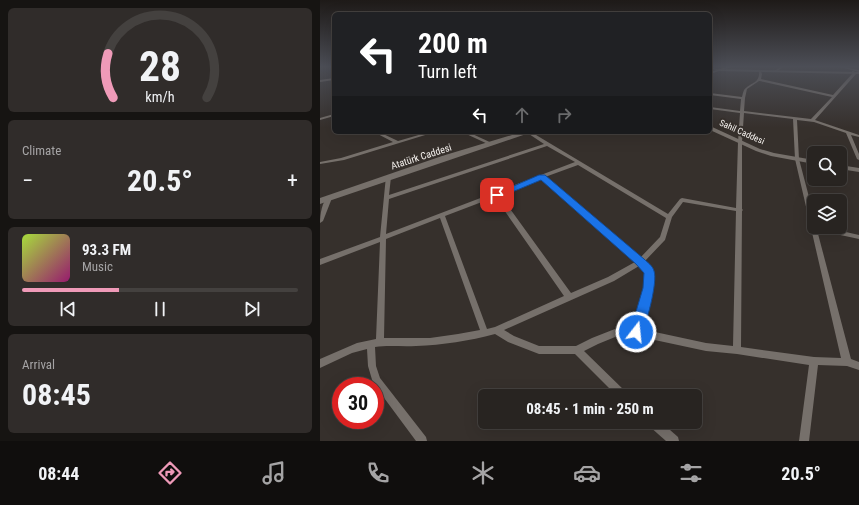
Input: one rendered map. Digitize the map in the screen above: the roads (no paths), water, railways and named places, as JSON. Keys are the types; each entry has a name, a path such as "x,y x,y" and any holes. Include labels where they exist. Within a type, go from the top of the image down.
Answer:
{"main road":[{"name":"Atatürk Caddesi","path":"320,201 388,177 522,134"}],"street":[{"path":"737,350 740,142 743,98 746,89 748,88"},
{"path":"795,88 834,96"},
{"path":"812,121 842,88"},
{"path":"712,94 743,98"},
{"path":"712,108 812,121 848,134 859,136"},
{"path":"320,118 332,115"},
{"path":"794,118 797,159 807,199"},
{"name":"Sahil Caddesi","path":"712,129 773,155 807,161"},
{"path":"381,134 393,139 396,142"},
{"path":"320,163 342,159 426,134"},
{"path":"469,134 492,144"},
{"path":"531,134 669,217"},
{"path":"848,134 859,159"},
{"path":"386,198 548,144"},
{"path":"320,262 578,163"},
{"path":"847,168 859,170"},
{"path":"388,177 376,343 372,366 376,380 422,441"},
{"path":"542,177 640,262 649,272 649,288 636,332"},
{"path":"497,195 569,297"},
{"path":"320,221 329,198"},
{"path":"320,364 358,347 376,343 455,340 496,330 611,280 640,262 663,238 669,217 682,200 740,210"},
{"path":"442,216 485,333"},
{"path":"816,234 847,362"},
{"path":"846,234 859,237"},
{"path":"496,330 539,350 577,350 620,331 636,332 706,347 737,350 814,362 847,362 859,366"},
{"path":"577,350 617,389"},
{"path":"804,441 814,362"},
{"path":"661,429 674,441"}]}
